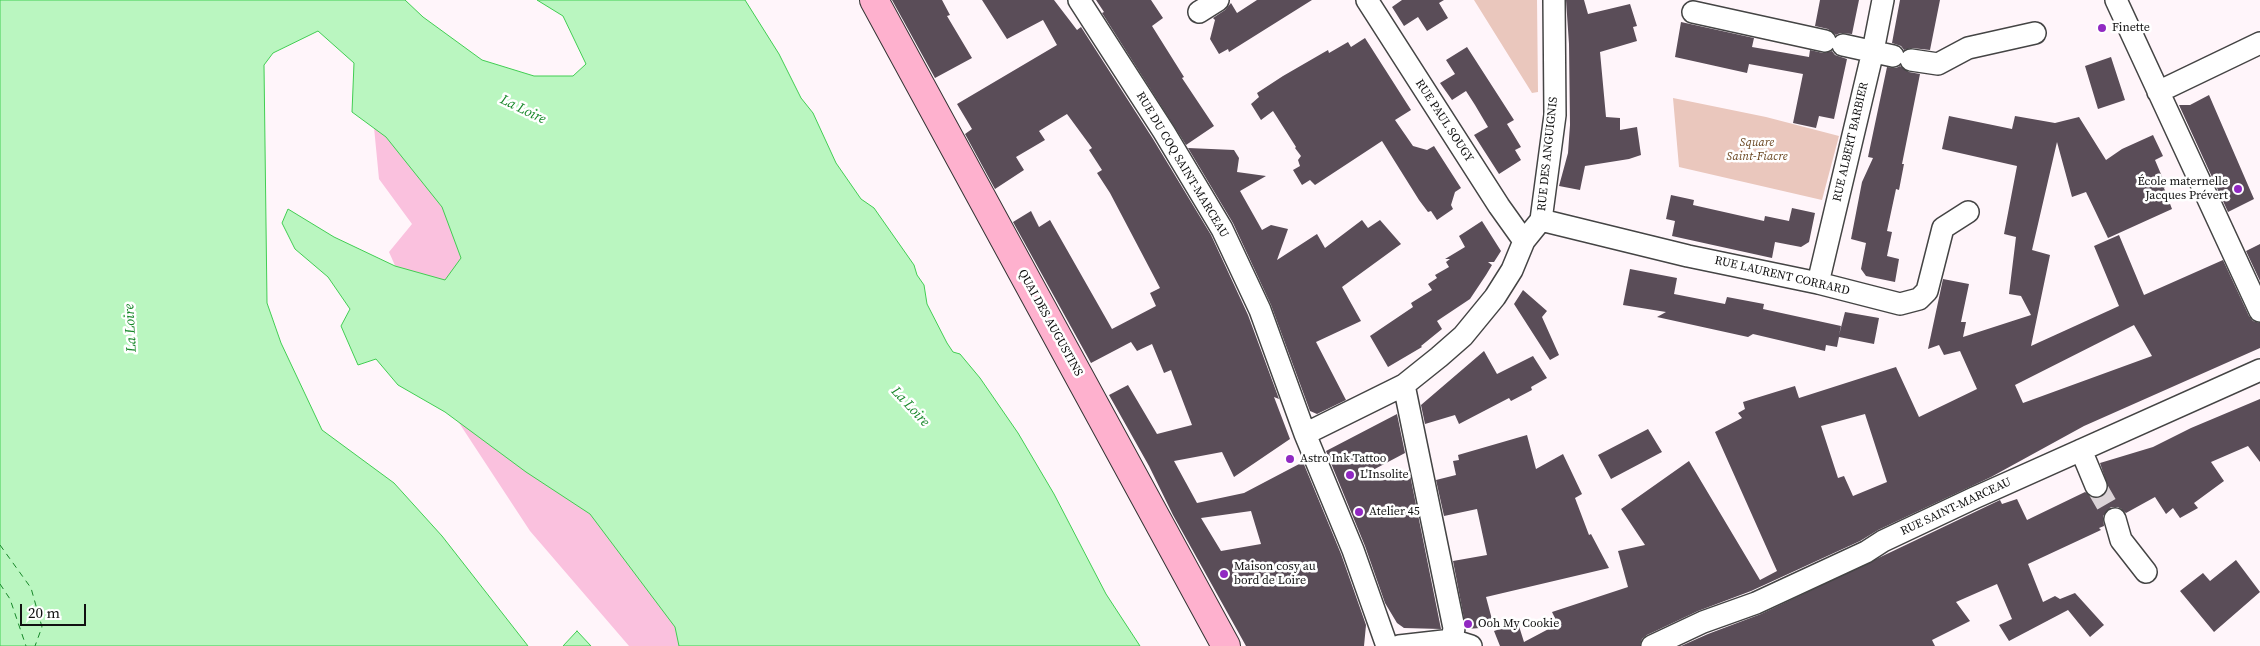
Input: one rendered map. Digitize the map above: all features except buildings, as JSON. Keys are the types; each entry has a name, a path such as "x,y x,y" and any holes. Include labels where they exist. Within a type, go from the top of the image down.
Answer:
{"main road":[{"name":"QUAI DES AUGUSTINS","path":"874,0 1226,646"}],"street":[{"name":"RUE DU COQ SAINT-MARCEAU","path":"1079,0 1164,132 1222,229 1260,310 1305,434 1353,550 1387,646"},
{"path":"1200,12 1218,0"},
{"name":"RUE PAUL SOUGY","path":"1367,0 1499,206 1524,241"},
{"name":"RUE DES ANGUIGNIS","path":"1305,434 1404,385 1463,336 1490,304 1512,270 1524,241 1541,220 1555,115 1554,0"},
{"name":"RUE ALBERT BARBIER","path":"1818,283 1892,56 1883,0"},
{"path":"2116,0 2260,311"},
{"path":"1693,12 1892,56 1938,64 1968,48 2035,33"},
{"path":"2158,92 2260,43"},
{"name":"RUE LAURENT CORRARD","path":"1541,220 1688,256 1818,283 1900,304 1919,299 1927,290 1943,228 1968,212"},
{"name":"RUE SAINT-MARCEAU","path":"1652,646 1703,622 1756,603 1866,552 1883,541 1936,516 2260,370"},
{"path":"1399,646 1461,643 1454,628 1404,385"},
{"path":"2081,450 2096,486"},
{"path":"2115,519 2121,540 2146,572"}],"green space":[{"path":"1474,0 1537,0 1538,92 1532,93"},
{"name":"Square Saint-Fiacre","path":"1673,98 1766,117 1839,136 1822,200 1679,167"}],"sand":[{"path":"373,117 632,328 405,288 389,252 412,224 379,179"},
{"path":"446,403 815,646 629,646 530,531"}],"water":[{"name":"La Loire","path":"0,0 405,0 423,17 482,60 534,76 573,76 586,64 563,16 537,0 745,0 779,54 801,98 813,113 836,163 861,199 874,208 914,265 917,275 924,285 927,304 947,343 953,352 960,354 980,378 1018,433 1054,494 1106,594 1140,646 679,646 675,627 590,514 526,472 445,412 398,385 376,359 358,365 341,326 350,309 328,277 295,249 282,223 288,209 334,237 395,266 445,280 461,258 442,207 386,137 352,112 354,63 318,31 273,53 264,65 267,303 281,343 322,430 394,483 442,536 528,646 0,646"},
{"path":"577,631 591,646 563,646"}],"ferry route":[{"path":"0,545 31,588 42,627 35,646"},
{"path":"0,584 10,599 26,646"}],"tunnel":[{"path":"2096,486 2115,519"}],"place":[{"name":"Finette","path":"2102,28"},
{"name":"École maternelle Jacques Prévert","path":"2238,189"},
{"name":"Astro Ink Tattoo","path":"1290,459"},
{"name":"L'Insolite","path":"1350,475"},
{"name":"Atelier 45","path":"1359,512"},
{"name":"Maison cosy au bord de Loire","path":"1224,574"},
{"name":"Ooh My Cookie","path":"1468,624"}]}
